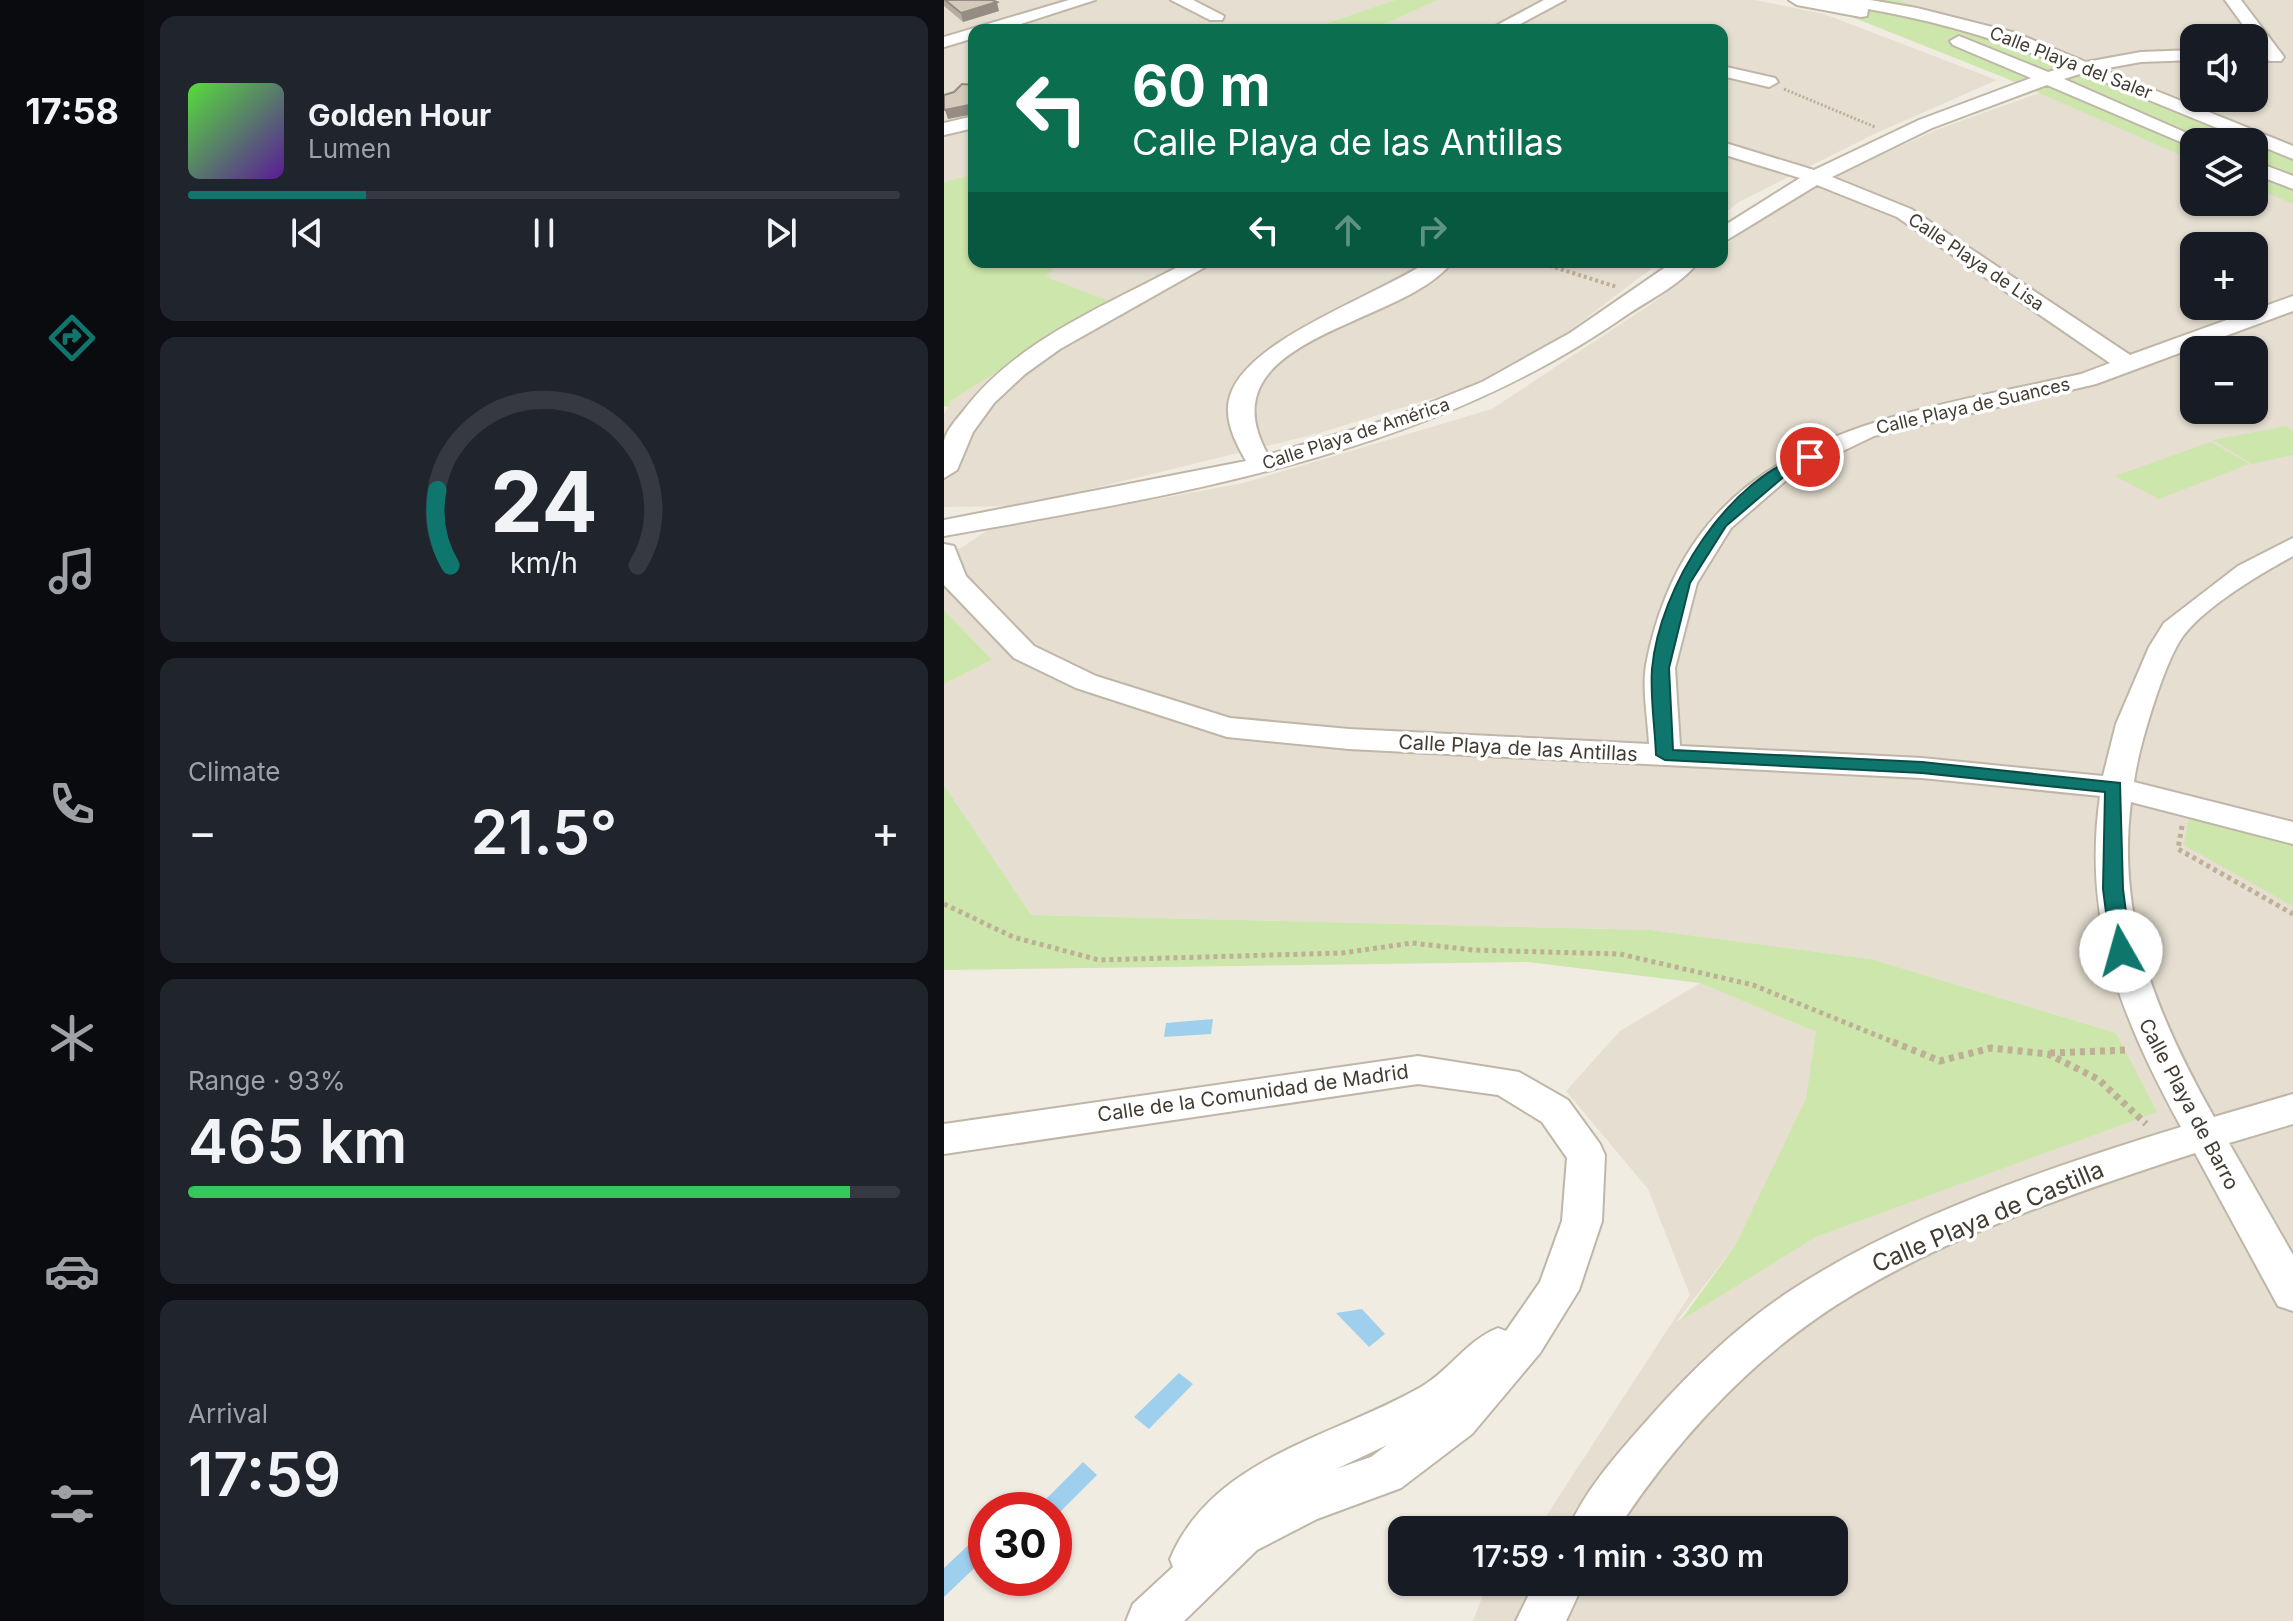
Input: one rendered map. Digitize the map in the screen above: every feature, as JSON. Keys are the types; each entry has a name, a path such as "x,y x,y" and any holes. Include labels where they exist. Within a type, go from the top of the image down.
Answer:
{"street":[{"path":"1005,24 1087,0"},
{"path":"1179,0 1216,16"},
{"path":"1508,24 1557,0"},
{"name":"Calle Playa del Saler","path":"1797,0 1903,20 2180,135"},
{"name":"Calle Playa del Saler","path":"1841,0 1971,26 2086,66 2293,153"},
{"path":"2233,0 2284,57"},
{"path":"1728,233 1813,176 1895,135 2105,60 2180,56"},
{"path":"1728,72 1769,82"},
{"path":"944,129 968,123"},
{"name":"Calle Playa de Lisa","path":"1728,150 1813,176 1904,213 2129,365"},
{"path":"2268,173 2293,183"},
{"path":"944,470 951,445 994,388 1057,341 1192,268"},
{"path":"1261,465 1240,418 1243,392 1263,366 1292,345 1403,287 1432,268"},
{"name":"Calle Playa de América","path":"944,528 1139,493 1261,465 1461,400 1569,343 1679,268"},
{"name":"Calle Playa de Suances","path":"1665,755 1660,668 1683,583 1721,523 1782,471 1866,431 1967,410 2129,365 2293,303"},
{"name":"Calle Playa de Barro","path":"2293,546 2268,556 2173,630 2133,713 2114,787 2113,889 2121,951 2138,1007 2157,1049 2293,1293"},
{"name":"Calle Playa de las Antillas","path":"944,552 953,578 981,611 1024,652 1086,682 1227,727 1349,739 1922,768 2114,787 2293,833"},
{"name":"Calle de la Comunidad de Madrid","path":"944,1139 1418,1070 1506,1082 1555,1111 1586,1155 1582,1221 1558,1290 1525,1340 1457,1420 1385,1473 1304,1502 1241,1534 1149,1621"},
{"name":"Calle Playa de Castilla","path":"1602,1516 1655,1445 1697,1399 1787,1316 1868,1266 1975,1217 2162,1146 2293,1109"},
{"path":"1540,1621 1553,1596"}],"path":[{"path":"1769,82 1895,135"},
{"path":"1557,268 1642,295"},
{"path":"2185,804 2178,849 2293,914"},
{"path":"944,904 1013,937 1099,960 1342,953 1412,943 1473,950 1620,954 1753,985 1940,1061 1991,1048 2048,1054 2157,1049"},
{"path":"2048,1054 2098,1079 2135,1110 2162,1146"}],"shaded area":[{"path":"944,0 1395,0 1325,24 968,24 968,176 944,182"},
{"path":"1438,0 1755,0 1824,14 1997,80 1874,134 1728,210 1728,24 1384,24"},
{"path":"1826,0 2293,0 2293,1621 1473,1621 1483,1596 1848,1596 1848,1516 1546,1516 1690,1295 1648,1189 1566,1091 1620,1031 1700,983 1816,1032 1807,1099 1735,1246 1676,1322 1816,1237 2156,1112 2116,1033 1871,959 1650,930 1031,915 944,785 944,684 992,660 944,610 944,552 961,548 986,531 1243,483 1492,409 1651,304 1696,268 1728,268 1728,243 1780,202 1936,130 2061,85"},
{"path":"1053,268 1652,268 1565,334 1466,388 1316,434 1021,506 944,507 944,414 952,400 1108,301 1045,277"}],"green space":[{"path":"1395,0 1438,0 1384,24 1325,24"},
{"path":"1809,0 1899,0 2180,108 2180,112 2189,112 2231,128 2180,128 2180,155 2003,77"},
{"path":"2268,142 2293,152 2293,204 2268,193"},
{"path":"968,176 968,268 1053,268 1046,277 1109,301 952,400 948,407 944,406 944,182"},
{"path":"2287,426 2293,432 2293,455 2252,464 2213,440"},
{"path":"2211,442 2249,464 2159,499 2115,476"},
{"path":"944,610 992,660 944,684"},
{"path":"944,785 1031,915 1650,930 1871,959 2116,1033 2157,1112 1816,1237 1681,1320 1735,1246 1806,1099 1816,1032 1700,983 1528,962 944,970"},
{"path":"2189,817 2293,845 2293,906 2184,845"}],"water":[{"path":"1213,1019 1211,1034 1164,1037 1166,1023"},
{"path":"1362,1309 1385,1334 1369,1347 1336,1313"},
{"path":"1179,1373 1193,1384 1149,1429 1134,1417"},
{"path":"1083,1462 1097,1475 1072,1500 1072,1492 1053,1492"},
{"path":"968,1545 968,1574 944,1597 944,1568"}],"building":[{"path":"945,0 992,0 997,2 961,13"},
{"path":"962,84 968,84 968,105 945,110 944,95 954,92"}],"route":[{"path":"1810,457 1782,471 1721,523 1683,583 1660,668 1665,755 1922,768 2114,787 2113,889 2121,951"}]}
